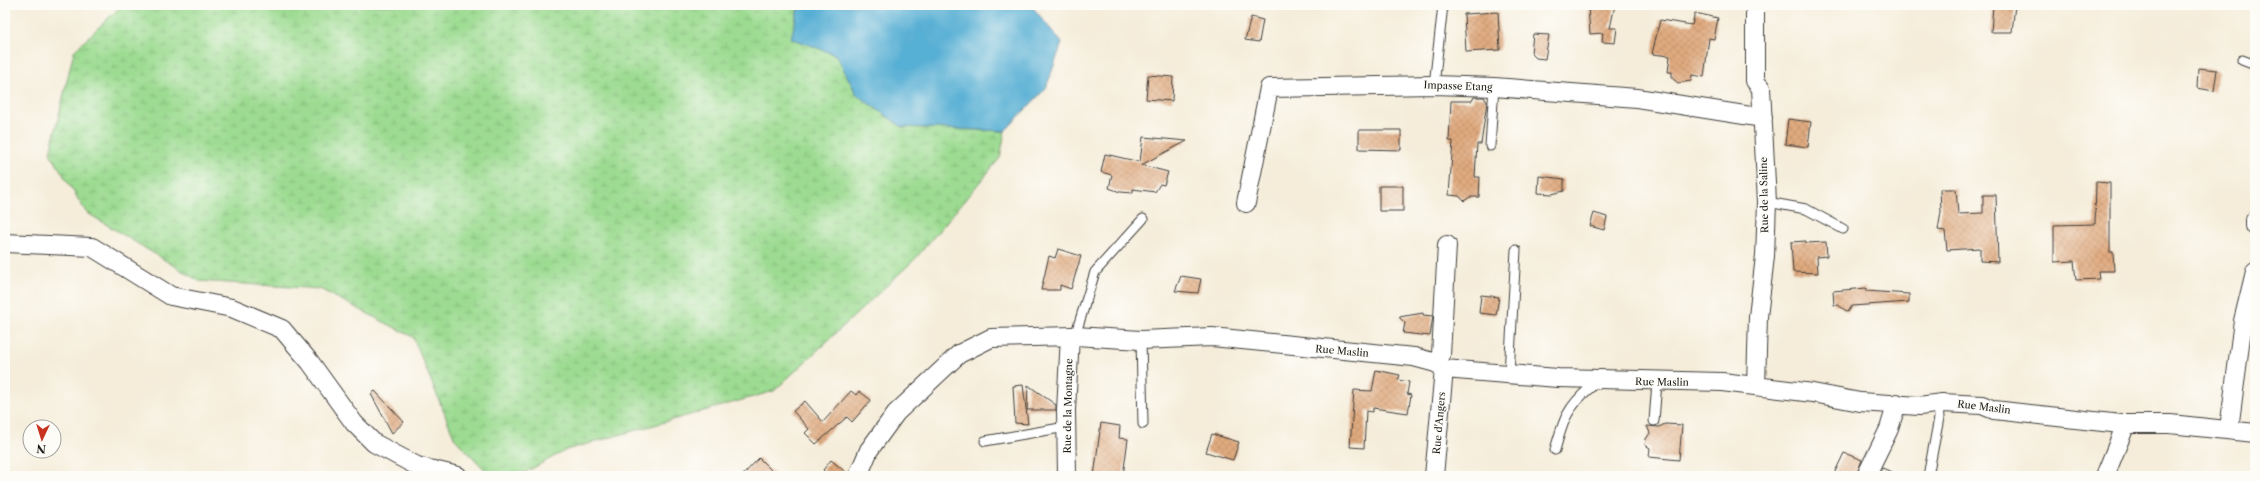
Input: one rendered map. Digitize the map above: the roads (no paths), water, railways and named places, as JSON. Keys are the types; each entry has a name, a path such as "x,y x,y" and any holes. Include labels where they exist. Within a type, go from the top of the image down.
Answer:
{"street":[{"name":"Rue de la Saline","path":"1755,5 1755,81 1761,88 1767,202 1765,256 1758,317 1756,386"},
{"name":"Impasse Etang","path":"1246,203 1270,88 1434,85 1494,87 1637,98 1763,118"},
{"path":"2255,220 2255,226"},
{"path":"5,243 92,247 171,296 232,308 282,329 310,362 354,423 374,443 417,466 458,476"},
{"name":"Rue d'Angers","path":"1434,476 1447,246"},
{"path":"2229,429 2243,321 2255,272"},
{"name":"Rue Maslin","path":"858,476 869,450 896,413 959,354 991,338 1073,336 1141,340 1212,337 1414,357 1440,366 1509,374 1657,382 1722,382 1813,393 1860,402 1897,403 1919,406 1938,404 1982,405 1994,410 2126,424 2170,424 2229,429 2255,433"},
{"name":"Rue de la Montagne","path":"1067,476 1066,427 1073,336"},
{"path":"1866,476 1889,429 1897,403"},
{"path":"2105,476 2126,424"}],"lane":[{"path":"1434,85 1443,5"},
{"path":"2242,60 2255,65"},
{"path":"1490,146 1494,87"},
{"path":"1767,202 1806,209 1843,229"},
{"path":"1073,336 1095,272 1143,219"},
{"path":"1509,374 1516,250"},
{"path":"1141,340 1143,424"},
{"path":"1555,450 1563,419 1579,397 1591,387 1592,379"},
{"path":"1654,421 1657,382"},
{"path":"1928,476 1939,418 1938,404"},
{"path":"985,441 1066,427"}],"water":[{"path":"799,5 1031,5 1062,43 1046,88 1005,131 902,127 857,95 836,55 791,38"}]}
